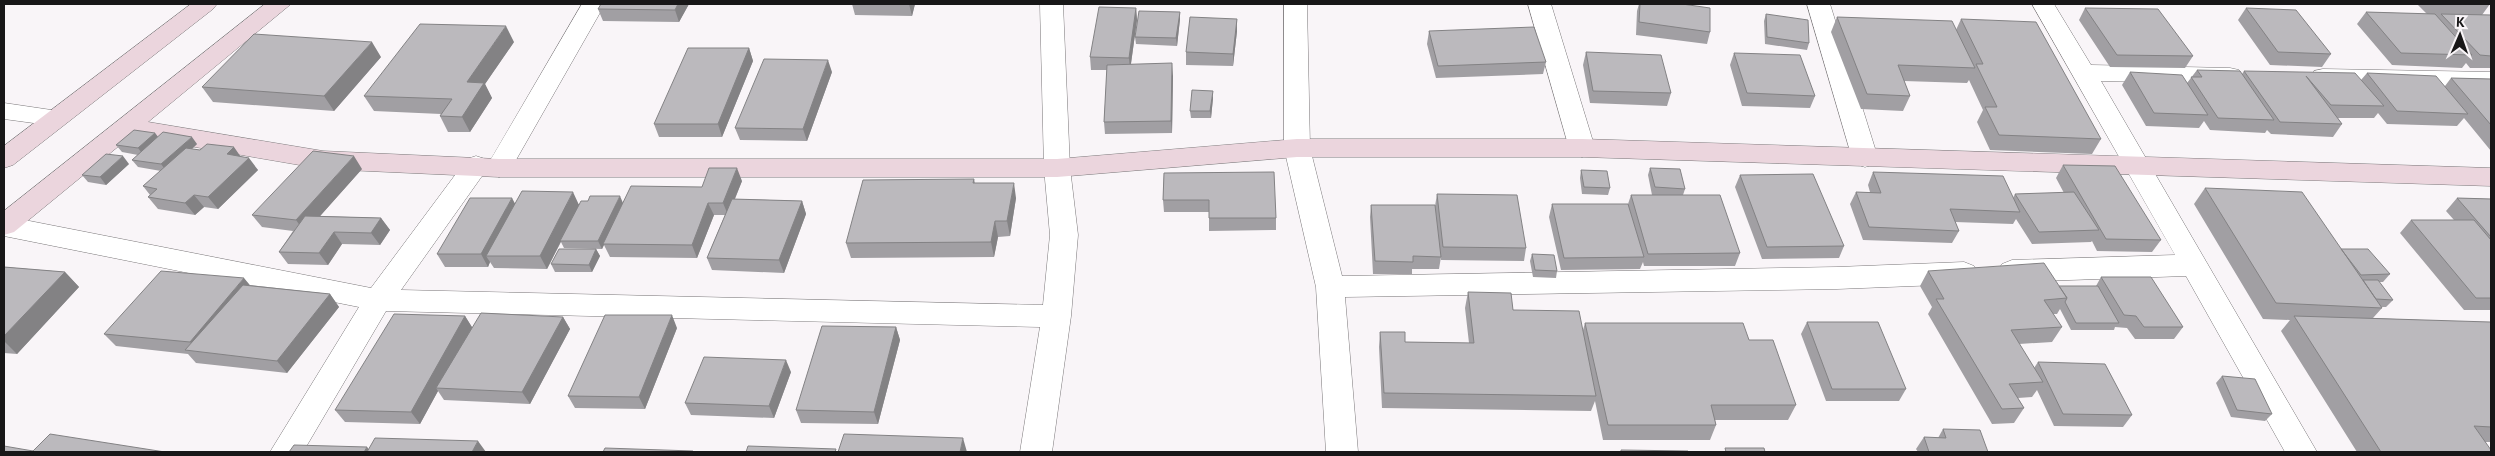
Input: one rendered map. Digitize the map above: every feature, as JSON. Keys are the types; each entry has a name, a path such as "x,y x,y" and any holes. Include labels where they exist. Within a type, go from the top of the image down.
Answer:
{"street":[{"path":"4,159 205,4"},
{"path":"4,226 279,4"},
{"path":"286,452 378,300 487,166 593,4"},
{"path":"1036,452 1056,316 1064,235 1057,168 1052,4"},
{"path":"1294,4 1297,148 1330,287 1342,452"},
{"path":"1539,4 1582,148"},
{"path":"1818,4 1865,158"},
{"path":"2043,4 2138,164 2301,452"},
{"path":"2084,73 2253,76"},
{"path":"2303,77 2491,80"},
{"path":"4,111 56,118"},
{"path":"125,128 323,160 487,166 1057,168 1297,148 1582,148 2491,176"},
{"path":"4,226 378,300 1056,316"},
{"path":"1330,287 1837,278 2195,265"}],"building":[{"path":"601,4 678,4 675,10 598,9"},
{"path":"1640,4 1682,4 1710,8 1710,32 1639,22"},
{"path":"1099,7 1136,8 1129,58 1090,57"},
{"path":"2085,8 2158,9 2193,56 2117,55"},
{"path":"2246,8 2296,10 2331,54 2278,52"},
{"path":"1139,11 1180,12 1176,38 1135,37"},
{"path":"2366,12 2435,14 2472,55 2401,53"},
{"path":"1766,14 1808,20 1809,43 1767,37"},
{"path":"2441,14 2491,15 2491,56 2480,55"},
{"path":"1190,17 1237,19 1233,54 1186,52"},
{"path":"1837,17 1952,21 1975,68 1898,65 1910,96 1867,94"},
{"path":"1961,19 2036,22 2101,139 1999,135 1985,107 1997,107 1976,64 1983,64"},
{"path":"420,24 506,26 467,82 484,83 462,117 440,116 452,99 364,96"},
{"path":"1534,27 1546,62 1438,66 1429,31"},
{"path":"254,34 372,42 324,96 202,87"},
{"path":"688,48 749,48 718,124 654,124"},
{"path":"1586,52 1661,55 1671,93 1593,91"},
{"path":"1734,53 1800,55 1815,96 1747,93"},
{"path":"764,59 828,60 803,129 735,128"},
{"path":"1172,63 1171,121 1104,122 1107,65"},
{"path":"2197,70 2240,71 2274,120 2218,118 2191,77 2202,77"},
{"path":"2244,71 2355,73 2384,106 2331,105 2306,76 2342,124 2280,122"},
{"path":"2130,72 2182,75 2208,115 2154,113"},
{"path":"2367,73 2436,76 2468,114 2397,111"},
{"path":"2451,78 2491,79 2491,125"},
{"path":"1192,90 1213,91 1210,111 1190,111"},
{"path":"134,130 155,133 138,148 116,145"},
{"path":"163,132 192,137 161,164 132,160"},
{"path":"207,144 234,147 227,154 249,158 208,197 194,195 185,203 148,197 157,189 143,186 186,148 200,150"},
{"path":"313,151 354,156 296,220 252,215"},
{"path":"106,154 123,156 100,177 82,175"},
{"path":"2063,165 2115,166 2161,240 2106,239"},
{"path":"709,168 737,168 723,203 708,203 692,245 603,244 631,186 702,187"},
{"path":"1650,168 1680,169 1685,189 1655,187"},
{"path":"1581,170 1607,171 1610,188 1584,187"},
{"path":"1274,172 1276,218 1209,218 1209,200 1163,200 1164,173"},
{"path":"1873,172 2003,176 2020,212 1950,209 1959,231 1869,227 1856,192 1881,193"},
{"path":"1813,174 1844,246 1767,247 1740,175"},
{"path":"974,179 973,183 1014,183 1007,221 995,221 991,242 846,243 863,180"},
{"path":"2205,188 2302,192 2382,308 2276,303"},
{"path":"522,191 573,192 540,256 486,256"},
{"path":"2074,192 2099,230 2039,232 2015,194"},
{"path":"1437,194 1517,195 1526,248 1443,247"},
{"path":"1631,195 1720,195 1740,253 1648,254"},
{"path":"590,196 620,196 598,241 560,241 581,201 588,201"},
{"path":"470,198 512,198 481,254 437,254"},
{"path":"2457,198 2491,199 2491,237"},
{"path":"732,199 802,201 779,260 707,258"},
{"path":"1552,204 1628,204 1644,257 1564,258"},
{"path":"1371,205 1435,205 1441,257 1413,256 1413,262 1375,261"},
{"path":"305,216 381,218 371,233 334,232 319,253 279,252"},
{"path":"2411,220 2474,220 2491,240 2491,298 2476,298"},
{"path":"559,249 596,249 589,265 551,264"},
{"path":"2341,249 2368,249 2390,274 2361,275"},
{"path":"1532,254 1554,255 1557,271 1535,270"},
{"path":"2044,263 2067,298 2044,300 2062,327 2011,330 2043,382 2009,384 2024,408 2002,409 1936,299 1944,299 1928,271"},
{"path":"4,267 65,272 4,336"},
{"path":"161,271 244,278 190,342 104,334"},
{"path":"2101,277 2151,277 2183,327 2144,327 2136,316 2124,315"},
{"path":"2363,280 2378,280 2393,300 2376,299"},
{"path":"243,285 330,294 277,361 185,350"},
{"path":"2059,286 2098,286 2119,323 2076,323 2065,302 2067,298"},
{"path":"1468,292 1511,293 1513,310 1579,311 1596,396 1384,393 1380,332 1405,332 1405,342 1474,343"},
{"path":"481,313 563,317 522,392 436,388"},
{"path":"394,314 465,316 411,412 335,410"},
{"path":"605,315 672,315 639,397 568,396"},
{"path":"2294,316 2490,322 2491,427 2474,426 2491,452 2381,452"},
{"path":"1807,322 1878,322 1906,389 1832,389"},
{"path":"1585,323 1743,323 1749,340 1773,340 1796,405 1711,405 1716,425 1608,425"},
{"path":"822,326 896,327 874,412 796,410"},
{"path":"704,357 786,360 769,406 685,403"},
{"path":"2038,362 2105,364 2132,415 2063,414"},
{"path":"2222,376 2255,379 2272,414 2237,410"},
{"path":"1943,429 1980,430 1988,452 1929,452 1924,437 1946,438"},
{"path":"50,434 165,452 32,452"},
{"path":"844,434 963,438 960,452 838,452"},
{"path":"375,438 478,441 472,452 367,452"},
{"path":"294,445 367,447 364,452 289,452"},
{"path":"4,446 33,451 4,452"},
{"path":"748,446 836,449 835,452 746,452"},
{"path":"605,448 693,451 693,452 603,452"},
{"path":"1725,448 1764,448 1765,452 1726,452"},
{"path":"1621,450 1688,451 1689,452 1621,452"}]}
